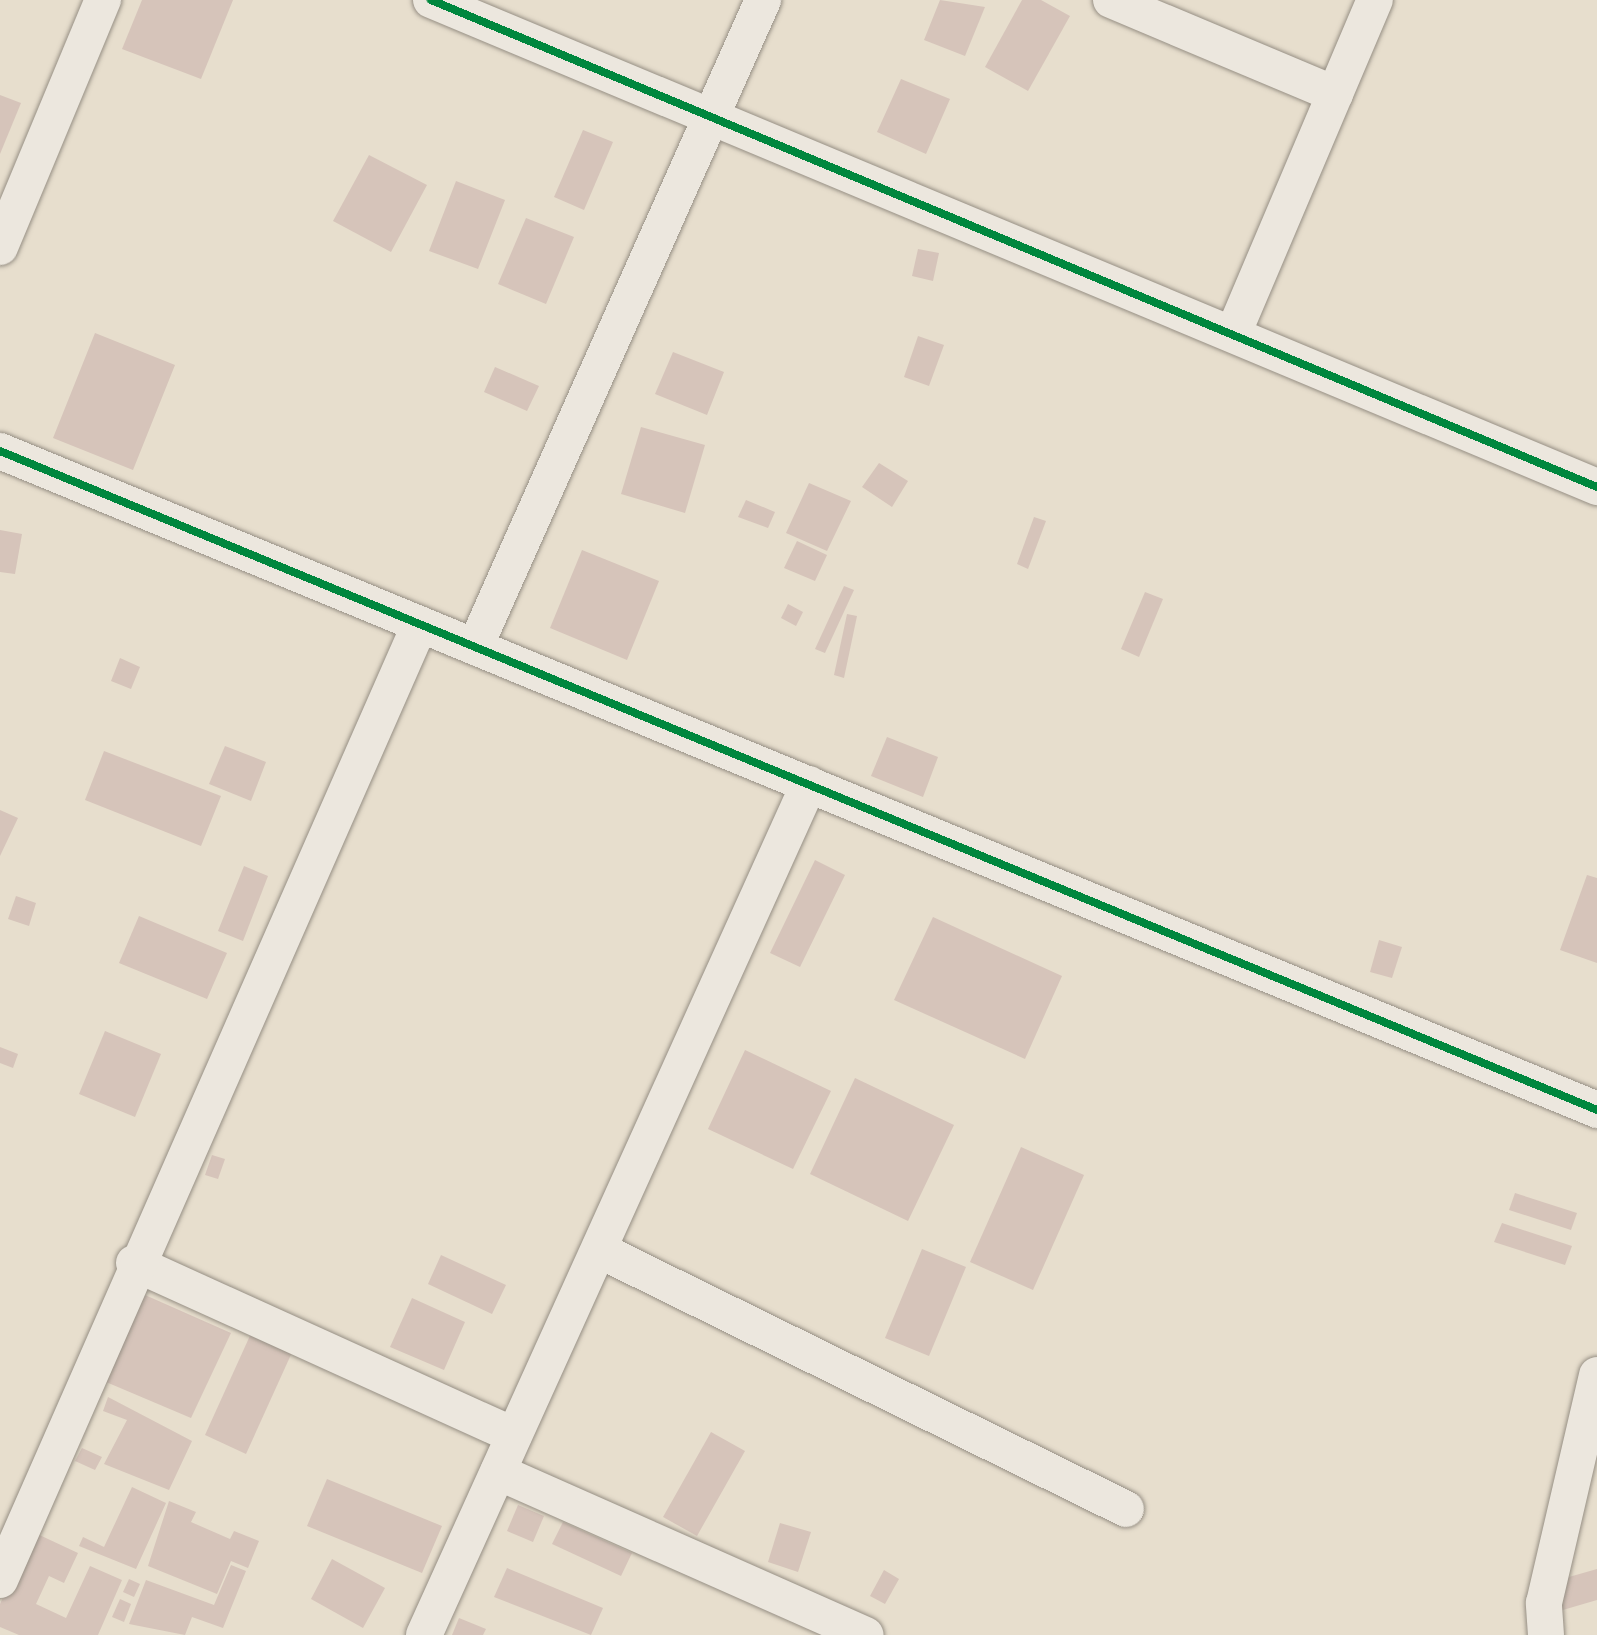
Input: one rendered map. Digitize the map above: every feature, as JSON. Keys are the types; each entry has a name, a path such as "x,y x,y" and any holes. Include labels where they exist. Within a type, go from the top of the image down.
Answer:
{"street":[{"path":"0,247 103,0"},
{"path":"431,0 1597,487"},
{"path":"475,647 763,0"},
{"path":"1111,0 1335,94"},
{"path":"1233,334 1375,0"},
{"path":"0,451 1597,1110"},
{"path":"0,1580 134,1263 420,624"},
{"path":"424,1635 809,784"},
{"path":"599,1250 1126,1509"},
{"path":"134,1263 514,1435"},
{"path":"1546,1635 1544,1603 1597,1375"},
{"path":"498,1472 866,1635"}],"building":[{"path":"142,0 233,0 201,79 122,49"},
{"path":"940,0 985,7 965,56 924,40"},
{"path":"1022,0 1041,0 1070,16 1028,91 985,67"},
{"path":"901,79 950,99 926,154 877,132"},
{"path":"0,95 21,103 0,154"},
{"path":"583,130 613,142 584,210 554,197"},
{"path":"369,155 427,185 391,252 333,221"},
{"path":"456,181 505,200 478,269 429,251"},
{"path":"526,218 574,237 546,304 498,284"},
{"path":"918,249 939,253 933,281 912,276"},
{"path":"95,333 175,365 133,470 53,438"},
{"path":"918,336 944,345 929,386 904,377"},
{"path":"673,352 724,372 707,415 655,394"},
{"path":"495,367 539,386 527,411 484,392"},
{"path":"641,427 705,445 685,513 621,494"},
{"path":"879,463 908,481 892,507 862,487"},
{"path":"809,483 851,501 827,551 786,533"},
{"path":"746,500 775,512 768,528 738,517"},
{"path":"1034,517 1046,521 1028,569 1017,564"},
{"path":"0,530 22,534 15,574 0,572"},
{"path":"797,541 827,555 815,581 784,568"},
{"path":"582,550 659,581 627,660 550,628"},
{"path":"844,586 854,590 825,653 815,649"},
{"path":"1145,592 1163,599 1139,657 1121,649"},
{"path":"788,604 803,612 796,626 781,618"},
{"path":"847,614 857,616 844,678 834,675"},
{"path":"120,658 140,667 131,689 111,681"},
{"path":"887,737 938,757 923,797 871,776"},
{"path":"225,746 266,762 251,801 209,784"},
{"path":"104,751 221,796 201,846 85,800"},
{"path":"0,810 18,818 0,856"},
{"path":"815,860 845,875 800,967 770,953"},
{"path":"244,866 268,876 243,941 218,931"},
{"path":"1587,875 1597,878 1597,963 1560,950"},
{"path":"16,896 36,903 29,926 8,919"},
{"path":"139,916 227,953 207,999 119,963"},
{"path":"933,917 1062,976 1025,1059 894,1000"},
{"path":"1379,940 1402,947 1392,978 1370,972"},
{"path":"105,1031 161,1054 135,1117 79,1094"},
{"path":"0,1047 18,1054 13,1068 0,1063"},
{"path":"745,1050 831,1091 793,1169 708,1129"},
{"path":"855,1078 954,1125 908,1221 810,1174"},
{"path":"1021,1147 1084,1175 1033,1290 970,1262"},
{"path":"212,1155 225,1159 218,1179 205,1175"},
{"path":"1515,1193 1577,1213 1571,1230 1509,1210"},
{"path":"1502,1223 1572,1246 1565,1265 1494,1242"},
{"path":"922,1249 966,1267 929,1356 885,1338"},
{"path":"441,1255 506,1285 492,1314 428,1284"},
{"path":"145,1295 231,1333 191,1418 106,1382"},
{"path":"412,1298 465,1322 444,1370 390,1347"},
{"path":"253,1329 294,1348 246,1454 205,1435"},
{"path":"108,1397 192,1441 169,1490 104,1464 127,1420 103,1411"},
{"path":"711,1432 745,1451 697,1536 663,1517"},
{"path":"82,1448 102,1457 95,1470 75,1461"},
{"path":"327,1479 442,1526 422,1573 307,1526"},
{"path":"132,1487 166,1503 136,1569 79,1546 83,1537 104,1547"},
{"path":"169,1501 196,1512 191,1522 230,1539 234,1531 259,1541 248,1568 231,1561 217,1594 148,1566"},
{"path":"518,1505 544,1516 533,1542 507,1531"},
{"path":"563,1522 632,1553 621,1576 552,1544"},
{"path":"780,1523 811,1532 798,1572 768,1562"},
{"path":"33,1532 78,1553 64,1583 49,1576 36,1604 66,1618 90,1566 122,1580 98,1635 19,1635 0,1627 0,1604"},
{"path":"332,1559 385,1588 363,1628 311,1599"},
{"path":"231,1565 246,1571 223,1628 192,1617 185,1635 129,1624 146,1580 214,1605"},
{"path":"507,1568 603,1608 591,1635 494,1597"},
{"path":"1597,1569 1597,1600 1556,1612 1548,1583"},
{"path":"884,1570 899,1579 885,1604 870,1596"},
{"path":"129,1579 140,1584 134,1597 123,1592"},
{"path":"120,1599 131,1604 124,1622 112,1617"},
{"path":"459,1618 486,1629 483,1635 452,1635"}],"cycle path":[{"path":"431,0 1597,487"},
{"path":"0,451 1597,1110"}]}
